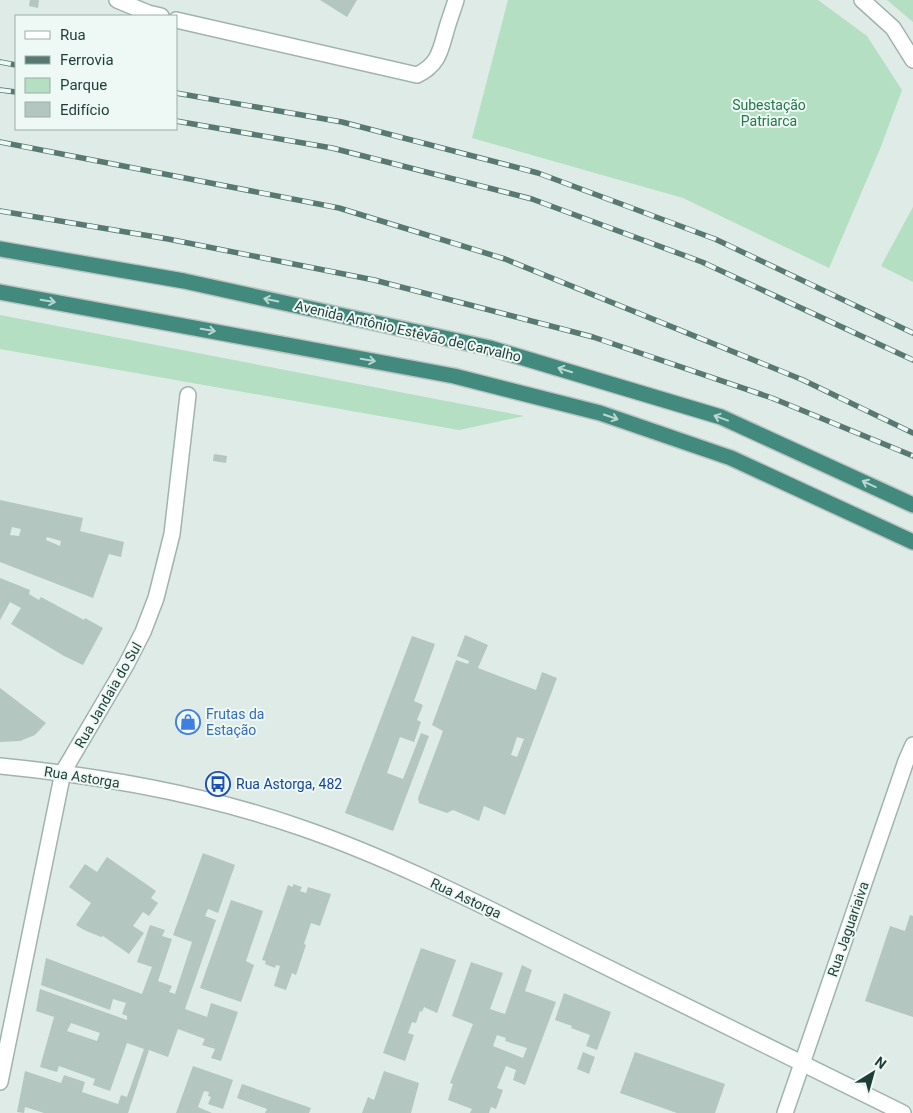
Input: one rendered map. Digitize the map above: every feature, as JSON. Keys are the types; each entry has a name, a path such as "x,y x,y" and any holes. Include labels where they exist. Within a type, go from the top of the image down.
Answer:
{"highway":[{"name":"Avenida Antônio Estêvão de Carvalho","path":"0,249 184,281 490,348 721,417 913,505"},
{"path":"0,292 454,376 600,413 731,458 913,542"}],"street":[{"path":"117,0 157,15"},
{"path":"178,20 416,75 426,71 434,63 442,48 456,0"},
{"path":"862,0 893,28 913,60"},
{"name":"Rua Jandaia do Sul","path":"0,1082 63,772 144,632 156,598 172,534 188,395"},
{"name":"Rua Jaguariaiva","path":"785,1113 913,745"},
{"name":"Rua Astorga","path":"0,766 63,772 163,790 236,807 300,827 357,848 511,919 903,1113"}],"green space":[{"name":"Subestação Patriarca","path":"508,0 818,0 867,36 902,90 880,149 829,268 683,198 472,138"},
{"path":"887,0 913,0 913,22"},
{"path":"913,207 913,282 881,266"},
{"path":"0,315 524,416 459,430 0,349"}],"building":[{"path":"30,0 39,0 38,8 29,6"},
{"path":"320,0 357,0 347,17"},
{"path":"214,454 227,456 226,463 213,461"},
{"path":"0,500 83,518 80,531 124,542 121,557 109,554 93,598 0,562","holes":["12,527 21,529 19,536 10,535","47,537 61,541 60,546 46,540"]},
{"path":"0,578 30,590 29,594 39,600 41,597 103,628 83,665 64,656 11,624 21,608 10,602 0,620"},
{"path":"465,635 488,645 478,668 536,690 542,672 557,678 505,815 484,806 479,821 453,810 447,813 419,803 418,798 443,731 432,725 456,660 468,664 469,661 457,656","holes":["517,737 524,739 517,757 511,755"]},
{"path":"412,636 435,644 414,701 423,705 417,720 421,722 414,742 400,737 387,773 403,779 421,733 429,736 393,831 345,813"},
{"path":"0,688 46,723 35,735 20,741 0,742"},
{"path":"203,853 235,865 218,913 208,909 205,916 216,920 185,1009 207,1017 211,1003 238,1012 221,1061 211,1058 215,1049 202,1045 205,1039 178,1029 168,1057 149,1050 128,1113 44,1113 25,1107 24,1113 17,1112 25,1071 61,1083 64,1075 85,1082 82,1092 118,1104 121,1095 127,1097 144,1049 127,1043 110,1091 93,1085 95,1079 59,1066 57,1072 40,1067 54,1017 36,1011 40,989 127,1020 127,1016 122,1014 126,1003 113,999 110,1010 41,985 46,958 142,994 152,967 137,962 150,925 165,930 162,936 172,939 158,981 172,986 169,992 175,994 192,942 173,935","holes":["71,1023 100,1033 97,1041 67,1031"]},
{"path":"107,857 156,891 151,898 158,903 149,916 143,912 133,926 144,933 129,954 103,936 101,937 76,925 91,903 69,887 85,864 97,872"},
{"path":"293,884 302,887 300,891 306,893 308,887 331,894 320,926 311,923 296,975 292,973 286,990 274,986 280,966 276,965 275,968 265,964 266,961 262,960 288,885 293,887"},
{"path":"231,900 263,911 246,961 254,965 241,1002 200,988"},
{"path":"910,915 913,916 913,1017 865,1001 890,926 905,931"},
{"path":"421,948 456,960 437,1013 424,1007 422,1012 420,1011 416,1023 412,1022 408,1033 414,1035 405,1061 383,1053"},
{"path":"471,962 503,973 490,1009 505,1014 522,965 532,970 525,991 556,1002 525,1085 513,1080 516,1070 506,1066 497,1088 503,1090 496,1109 491,1107 489,1113 470,1113 472,1109 448,1100 453,1084 450,1083 473,1024 452,1016","holes":["497,1035 506,1038 505,1041 527,1048 523,1058 493,1046"]},
{"path":"564,993 611,1012 597,1050 586,1046 590,1035 555,1020"},
{"path":"583,1052 595,1057 589,1074 577,1069"},
{"path":"635,1052 725,1084 715,1113 677,1113 620,1093"},
{"path":"193,1066 233,1080 223,1109 208,1104 211,1097 208,1096 209,1092 204,1091 198,1107 212,1113 176,1113"},
{"path":"384,1071 419,1083 411,1113 362,1113 368,1097 374,1100"},
{"path":"242,1084 311,1108 309,1113 265,1113 267,1109 237,1098"}],"railway":[{"path":"0,62 15,65"},
{"path":"0,90 15,92"},
{"path":"178,93 342,122 538,173 715,239 913,333"},
{"path":"178,121 332,148 532,199 702,262 913,360"},
{"path":"0,142 339,208 505,259 803,380 913,433"},
{"path":"0,211 168,239 374,280 593,337 772,398 913,456"}],"place":[{"name":"Frutas da Estação","path":"188,722"},
{"name":"Rua Astorga, 482","path":"218,784"}]}
